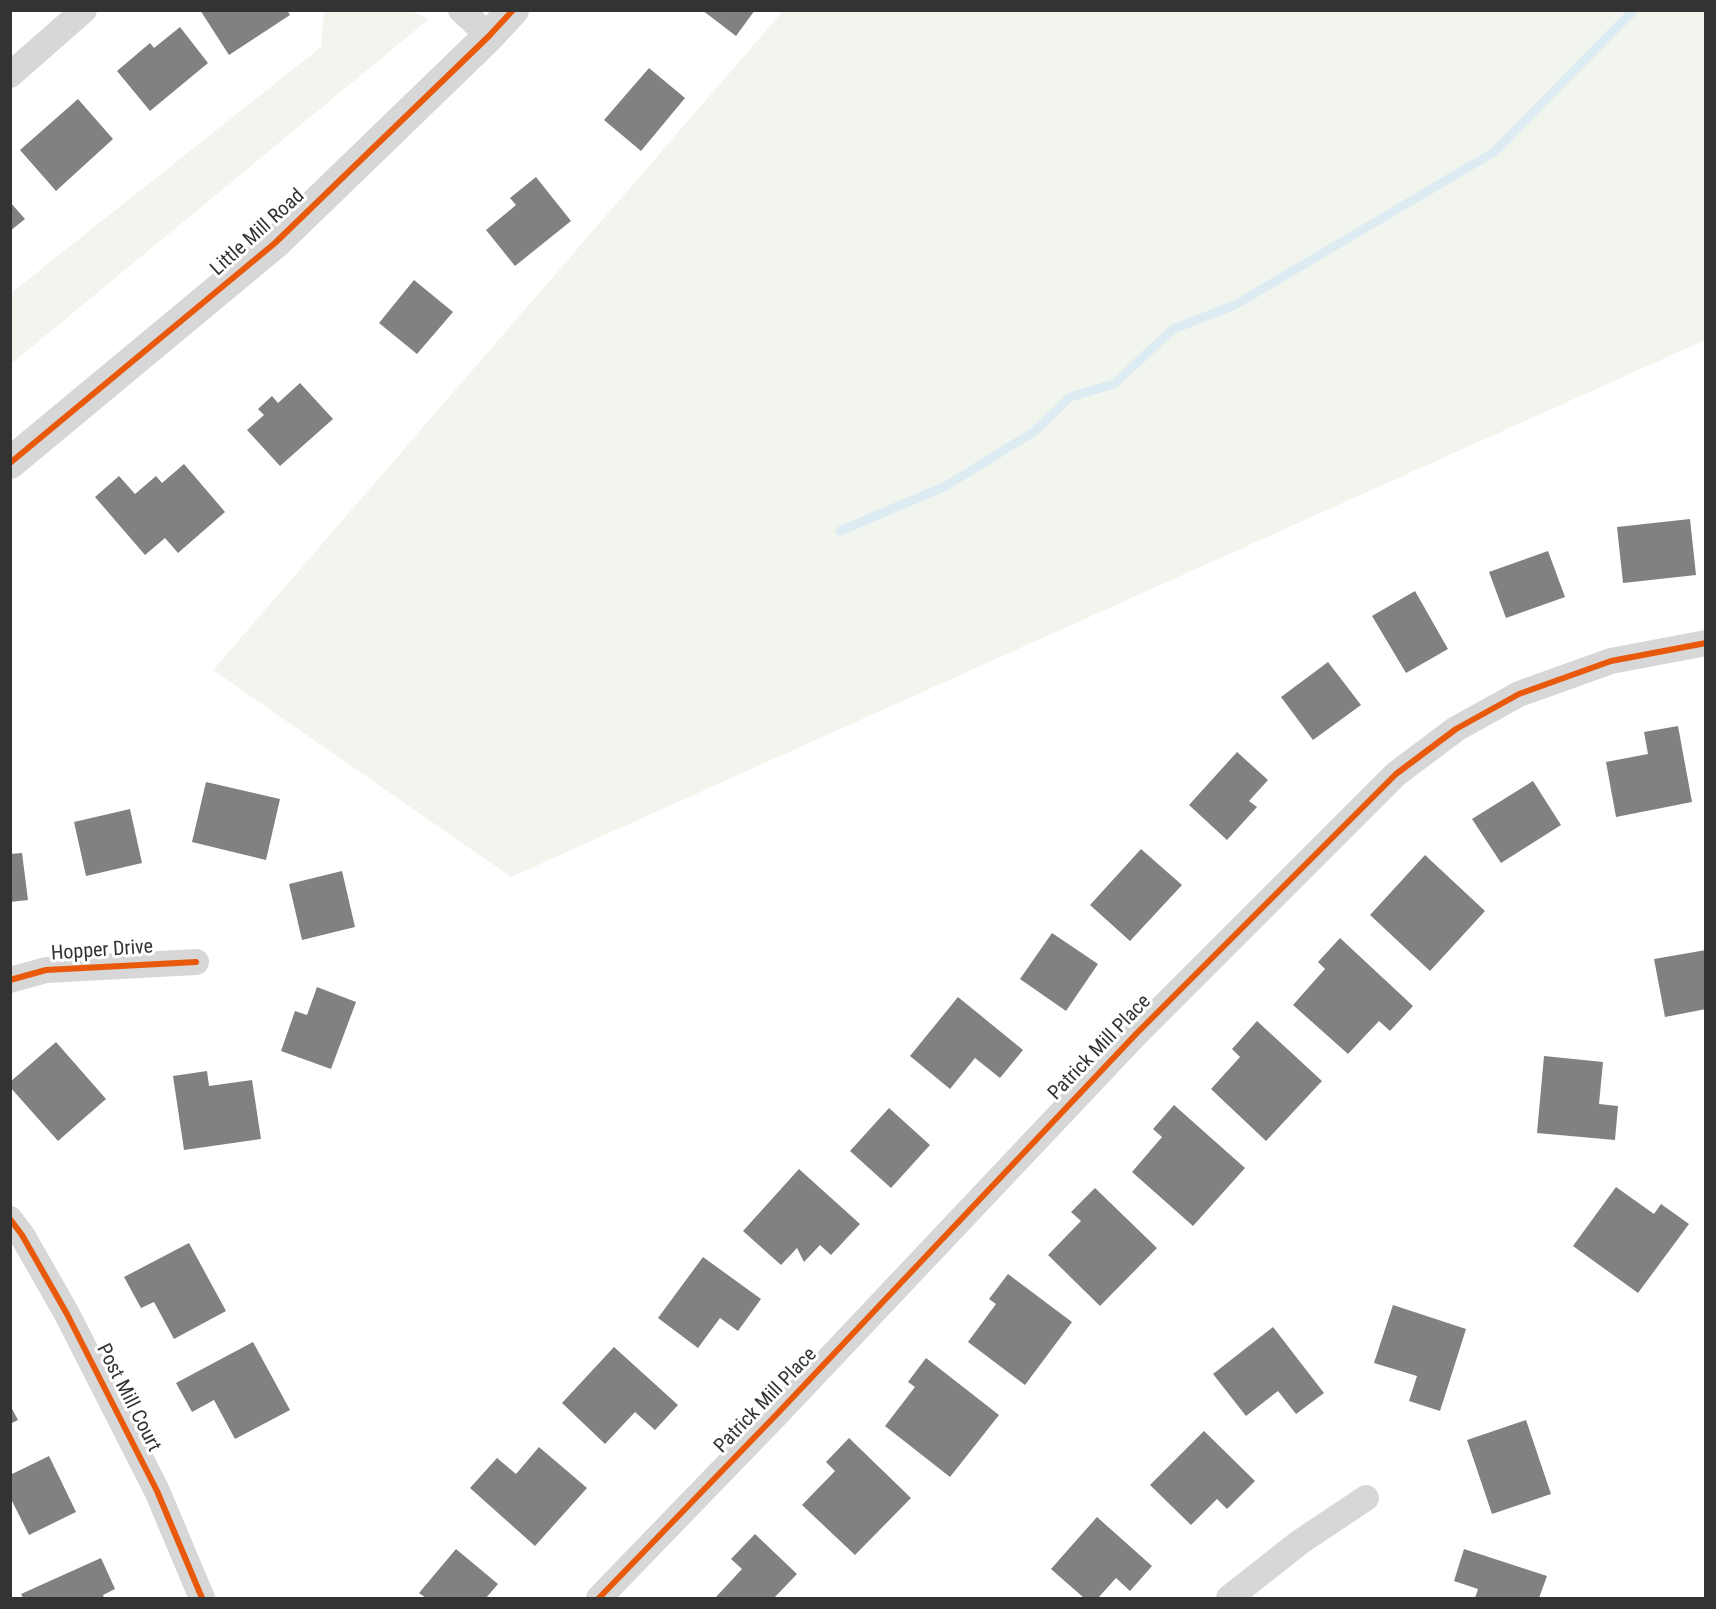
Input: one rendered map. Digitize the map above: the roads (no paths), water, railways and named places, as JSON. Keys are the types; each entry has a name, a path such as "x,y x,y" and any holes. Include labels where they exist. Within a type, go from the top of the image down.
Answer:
{"street":[{"path":"10,75 84,10"},
{"path":"461,10 489,36"},
{"name":"Little Mill Road","path":"10,463 275,243 513,10"},
{"name":"Patrick Mill Place","path":"601,1598 1136,1034 1396,774 1456,729 1519,694 1611,661 1706,643"},
{"name":"Hopper Drive","path":"10,980 46,970 196,962"},
{"name":"Post Mill Court","path":"10,1219 22,1235 67,1314 157,1491 202,1599"},
{"path":"1229,1599 1300,1542 1366,1498"}],"waterway":[{"path":"840,531 946,486 1035,431 1070,397 1114,384 1173,329 1235,305 1494,152 1634,10"}]}
